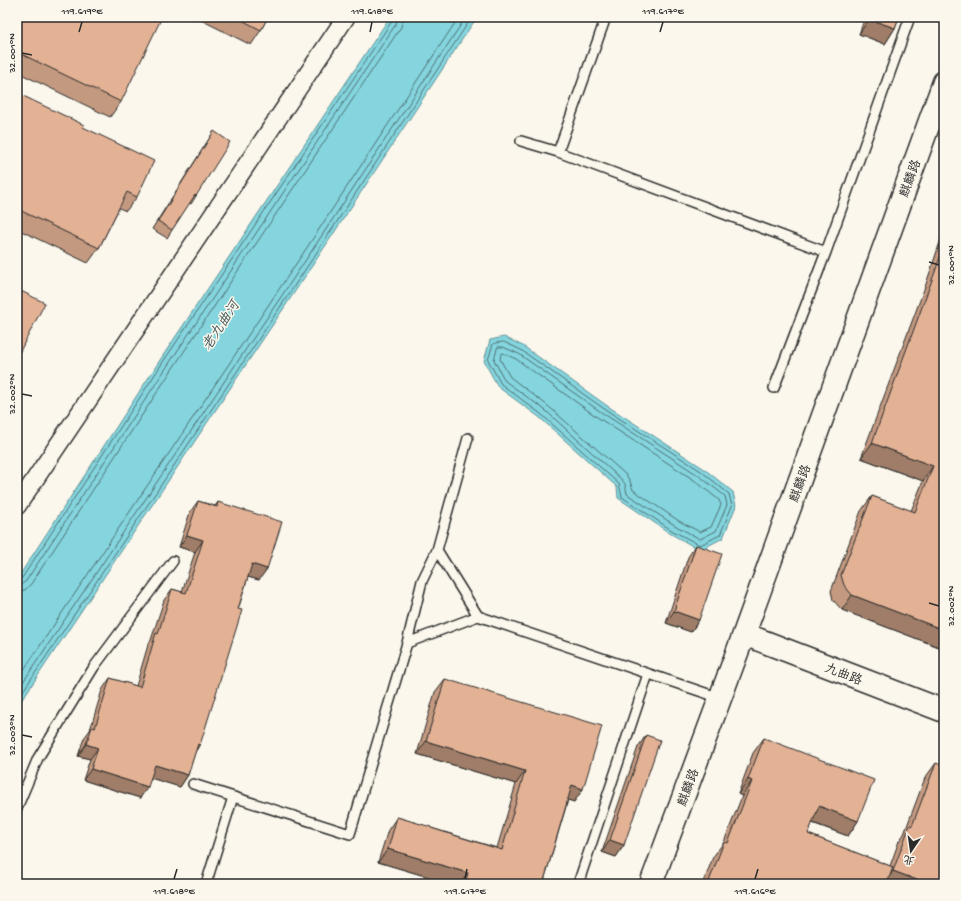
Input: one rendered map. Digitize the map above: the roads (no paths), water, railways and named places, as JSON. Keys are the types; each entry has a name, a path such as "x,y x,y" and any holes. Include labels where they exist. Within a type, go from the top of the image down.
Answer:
{"street":[{"path":"17,506 346,17"},
{"name":"麒麟路","path":"651,884 744,634 944,82"},
{"name":"九曲路","path":"744,634 944,711"}],"lane":[{"path":"558,152 606,17"},
{"path":"774,388 826,252 910,17"},
{"path":"521,141 558,152 826,252"},
{"path":"193,784 350,834 407,643 422,581 437,550 468,438"},
{"path":"437,550 478,616 720,698"},
{"path":"17,808 38,758 94,667 173,561"},
{"path":"407,643 478,616"},
{"path":"578,884 648,674"},
{"path":"206,884 233,797"}],"water":[{"name":"老九曲河","path":"390,17 477,17 17,707 17,579 162,357"},
{"path":"504,337 523,346 606,405 703,468 733,492 736,506 723,538 700,550 671,534 618,498 617,487 539,417 498,387 484,361 490,340"}]}
